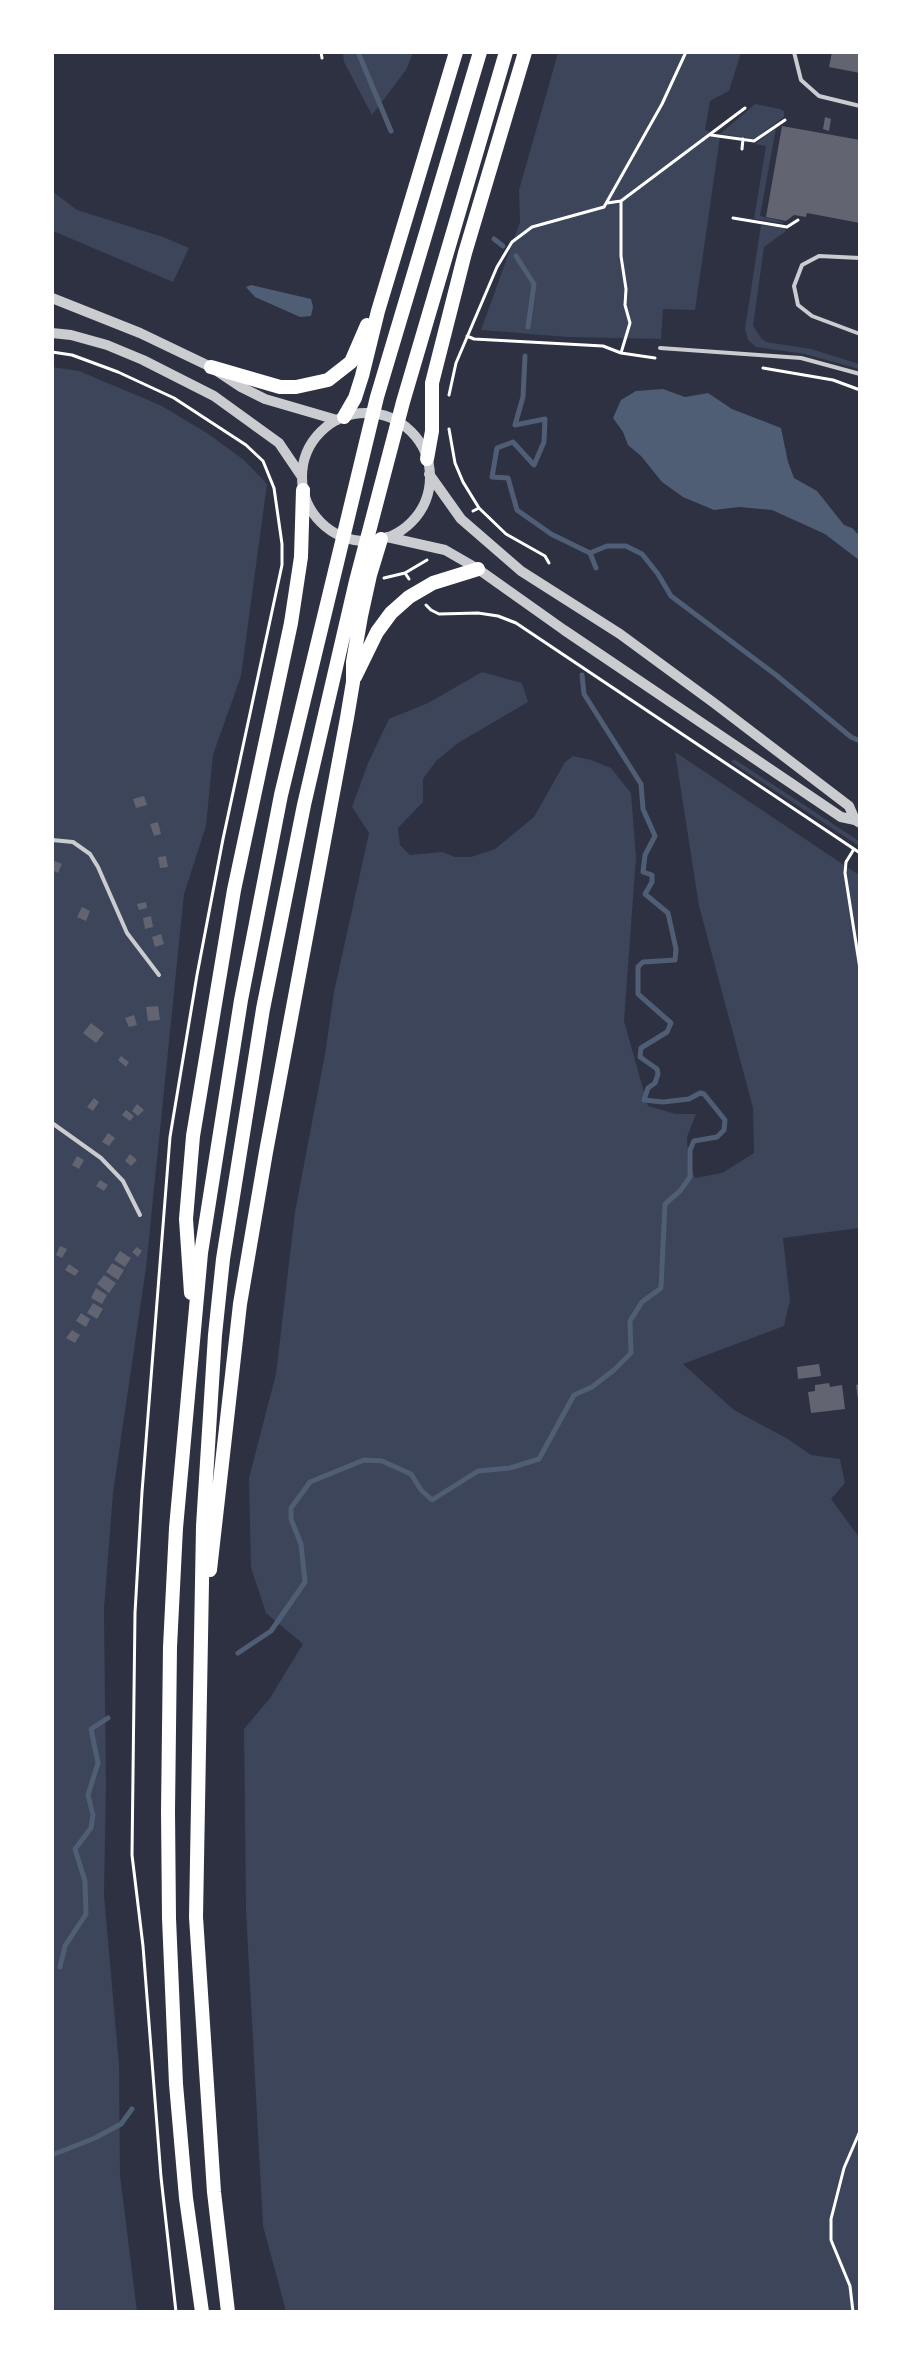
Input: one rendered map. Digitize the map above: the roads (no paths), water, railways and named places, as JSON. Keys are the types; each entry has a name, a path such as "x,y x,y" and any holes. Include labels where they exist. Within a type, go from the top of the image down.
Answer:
{"highway":[{"path":"341,419 355,398 362,376 378,311 456,52"},
{"path":"202,2312 186,2198 176,2084 169,1918 168,1823 170,1647 176,1528 201,1253 241,1000 280,795 377,397 480,52"},
{"path":"228,2312 214,2192 196,1917 203,1526 215,1335 225,1248 263,1009 304,805 356,582 403,402 506,52"},
{"path":"427,459 432,431 432,383 465,253 525,52"},
{"path":"212,367 280,387 296,387 328,380 351,362 366,327 378,311"},
{"path":"193,1336 186,1219 193,1136 234,890 291,623 301,557 303,484"},
{"path":"200,1650 240,1304 299,966 353,682 353,662 370,575 384,538"},
{"path":"353,682 377,632 391,613 433,583 478,569"}],"street":[{"path":"52,298 141,333 212,367 241,387 265,399 341,419"},
{"path":"52,333 71,335 107,345 143,360 214,396 279,443 303,484 316,516 332,531 359,540 384,538 437,548 478,569 564,630 841,817 857,821"},
{"path":"303,484 305,460 312,444 323,430 341,419 354,415 375,414 394,420 411,432 423,449 429,474 428,490 419,512 402,530 384,538"},
{"path":"429,474 461,519 521,571 620,634 723,709 849,806 857,821"}],"lane":[{"path":"794,52 801,80 819,96 860,106"},
{"path":"860,258 819,256 802,265 794,286 798,305 812,316 860,334"},
{"path":"660,348 801,357 860,374"},
{"path":"52,840 73,842 90,855 98,867 127,933 159,975"},
{"path":"52,1122 101,1158 123,1180 140,1215"}],"waterway":[{"path":"358,52 391,131"},
{"path":"494,239 503,246"},
{"path":"516,256 534,284 528,327"},
{"path":"525,356 523,397 515,425 545,419 544,442 534,465 513,442 497,448 492,477 508,478 517,510 551,534 590,553 607,546 626,546 642,554 658,574 671,596 776,675 851,737 860,741"},
{"path":"590,553 596,568"},
{"path":"238,1653 271,1631 305,1582 301,1544 291,1519 291,1508 310,1482 364,1460 382,1461 411,1474 421,1490 432,1500 478,1471 510,1468 539,1459 574,1395 592,1387 631,1353 630,1321 642,1302 661,1288 665,1204 680,1191 690,1177 690,1150 694,1141 717,1137 724,1130 725,1120 704,1094 700,1093 689,1099 663,1102 644,1100 648,1088 655,1083 658,1074 657,1069 640,1057 641,1048 667,1032 671,1023 638,994 638,967 643,962 675,960 676,949 668,913 645,894 652,882 652,875 643,872 645,855 655,836 643,809 641,784 584,694 582,675"},
{"path":"60,1967 65,1946 86,1914 85,1881 75,1849 91,1828 93,1815 88,1795 98,1763 91,1729 108,1718"},
{"path":"52,2155 95,2138 121,2124 132,2109"}]}
